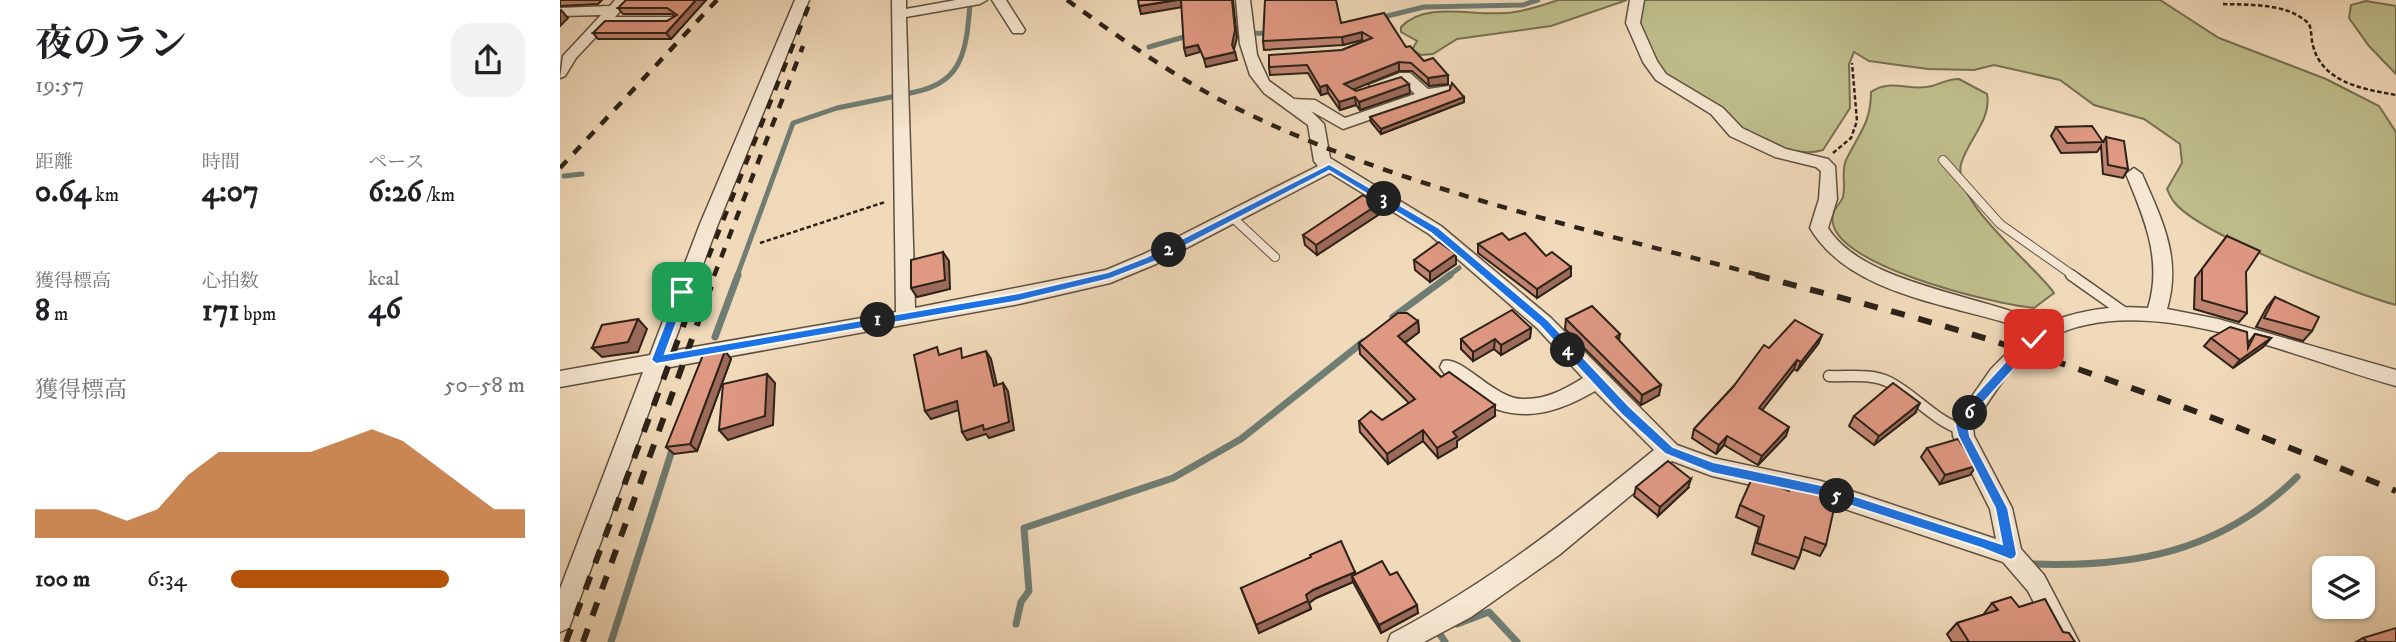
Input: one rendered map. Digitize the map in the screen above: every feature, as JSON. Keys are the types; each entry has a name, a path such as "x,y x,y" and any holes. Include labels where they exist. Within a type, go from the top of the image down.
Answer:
{"street":[{"path":"560,620 709,224 802,0"},
{"path":"906,315 899,7 980,0"},
{"path":"999,0 1018,30"},
{"path":"1242,0 1247,33 1264,84 1316,124 1319,154 1329,167 1435,230 1544,323 1669,451 1712,467 1821,491 1984,542 2011,554 2036,583 2067,642"},
{"path":"1637,0 1633,23 1650,62 1661,77 1717,111 1736,132 1781,153 1822,163 1829,170 1831,182 1819,228 1826,243 1865,268 1907,286 2015,318 2043,332"},
{"path":"560,12 613,11 672,21"},
{"path":"560,73 581,45 613,11"},
{"path":"560,53 581,45"},
{"path":"1356,92 1405,76 1426,96"},
{"path":"1288,102 1309,103 1343,124 1444,89"},
{"path":"560,379 906,315 1019,297 1110,275 1233,218 1329,167"},
{"path":"2134,174 2146,203 2165,270 2164,290 2156,314"},
{"path":"2011,554 2001,508 1962,430 1962,425 1979,398 2043,332 2084,317 2125,313 2156,314 2197,320 2396,378"},
{"path":"1450,367 1483,395 1513,407 1549,407 1597,380"},
{"path":"1400,642 1462,609 1551,548 1669,451"}],"lane":[{"path":"1943,160 2006,229 2125,313"},
{"path":"1233,218 1275,257"},
{"path":"1829,376 1880,379 1897,388 1937,421 1962,430"}],"path":[{"path":"2223,4 2273,9 2306,19 2311,27 2313,47 2340,82 2396,95"},
{"path":"1822,163 1850,138 1856,98 1852,63"},
{"path":"760,243 903,196"}],"shaded area":[{"path":"1558,0 1627,0 1551,26 1457,39 1433,54 1421,55 1412,50 1417,41 1401,32 1401,27 1423,14 1450,11 1512,12"},
{"path":"1643,0 2160,0 2219,38 2326,79 2379,106 2396,132 2396,305 2279,262 2214,231 2190,216 2174,201 2167,189 2182,163 2180,144 2144,119 2094,105 2060,80 1994,65 1974,70 1928,69 1869,61 1854,52 1849,64 1850,108 1823,150 1805,152 1762,140 1717,115 1660,69 1649,51 1638,23"},
{"path":"2366,1 2396,6 2396,74 2369,46 2349,18 2351,5"},
{"path":"1959,79 1987,94 1988,103 1983,121 1964,155 1961,164 1962,179 1981,214 2054,293 2034,308 1986,299 1916,279 1855,250 1837,233 1833,215 1843,197 1845,164 1867,120 1871,92 1886,86 1916,88"}],"building":[{"path":"626,0 696,0 666,33 593,33 605,21 667,21 677,15 667,8 618,8"},
{"path":"1138,0 1177,0 1139,6"},
{"path":"1181,0 1232,0 1235,30 1232,45 1235,52 1204,59 1198,45 1184,48"},
{"path":"1265,0 1336,0 1341,23 1384,13 1406,47 1410,46 1424,61 1433,58 1448,75 1428,78 1411,63 1399,62 1344,84 1356,91 1401,77 1409,84 1359,102 1355,97 1339,102 1327,85 1320,87 1307,65 1269,67 1269,55 1342,50 1372,38 1362,32 1342,37 1263,41"},
{"path":"1452,83 1464,97 1381,129 1370,117 1450,90"},
{"path":"2092,126 2103,142 2067,143 2056,127"},
{"path":"2106,137 2124,141 2128,169 2108,165"},
{"path":"1363,195 1377,205 1316,245 1303,235"},
{"path":"1502,233 1509,240 1525,233 1546,256 1552,252 1571,267 1537,289 1478,244"},
{"path":"2227,236 2260,251 2246,272 2247,313 2202,300 2202,269"},
{"path":"1439,242 1456,254 1430,272 1414,260"},
{"path":"943,252 945,280 911,288 911,260"},
{"path":"2275,297 2319,317 2312,331 2264,318"},
{"path":"1592,306 1620,334 1616,337 1661,385 1642,395 1566,319"},
{"path":"1512,310 1531,328 1501,345 1495,339 1473,352 1461,339"},
{"path":"1398,313 1407,313 1418,321 1398,336 1441,377 1449,372 1495,405 1453,432 1457,437 1437,448 1423,430 1387,454 1359,421 1371,411 1382,420 1415,399 1359,343"},
{"path":"638,319 628,342 592,348 602,325"},
{"path":"1795,320 1822,335 1801,362 1797,360 1759,408 1789,427 1762,456 1727,436 1719,445 1694,429 1733,387 1764,345 1769,348"},
{"path":"2230,327 2247,332 2248,348 2255,334 2271,338 2240,360 2211,338"},
{"path":"937,347 939,355 961,348 962,358 986,351 994,386 1003,383 1009,422 984,430 983,425 962,432 957,401 925,411 914,355"},
{"path":"725,351 690,444 666,447 703,355"},
{"path":"767,374 765,416 719,430 723,384"},
{"path":"1893,383 1920,403 1879,436 1854,416"},
{"path":"1958,439 1976,466 1945,475 1927,448"},
{"path":"1668,461 1691,479 1660,507 1636,487"},
{"path":"1753,476 1789,491 1791,484 1824,494 1822,499 1835,504 1826,545 1805,537 1799,558 1757,543 1764,516 1740,505"},
{"path":"1341,541 1355,572 1313,590 1306,595 1308,601 1256,625 1241,588"},
{"path":"1382,561 1390,575 1397,572 1417,605 1379,625 1352,576"},
{"path":"2011,597 2019,607 2045,599 2063,632 2069,633 2075,642 1969,642 1957,623 1998,610 1992,603"},
{"path":"2396,628 2396,642 2367,642 2363,638"}],"waterway":[{"path":"1379,18 1424,7 1523,5 1538,0"},
{"path":"904,94 938,84 957,66 966,39 970,4"},
{"path":"1229,34 1271,33"},
{"path":"1149,47 1191,35"},
{"path":"737,276 793,123 837,108 896,96"},
{"path":"564,176 582,174"},
{"path":"1448,276 1459,268"},
{"path":"715,337 738,275"},
{"path":"1393,317 1450,275"},
{"path":"1016,624 1021,602 1029,591 1024,528 1173,478 1241,439 1363,342"},
{"path":"611,642 674,444"},
{"path":"2030,564 2104,563 2174,550 2206,539 2238,523 2297,477"},
{"path":"1457,624 1489,612 1517,642"},
{"path":"1440,629 1437,630 1445,642"}],"railway":[{"path":"560,168 717,0"},
{"path":"701,276 811,0"},
{"path":"1067,0 1168,69 1232,106 1360,161 1493,204 1762,276"},
{"path":"714,276 803,46"},
{"path":"566,642 702,275"},
{"path":"583,642 715,275"},
{"path":"1756,275 1929,322 2091,373 2193,410 2396,491"}],"route":[{"path":"682,292 656,360 1019,297 1110,275 1150,260 1329,167 1435,230 1544,323 1626,410 1669,451 1712,467 1821,491 1984,542 2011,554 2001,508 1964,436 1962,425 1979,398 2034,339"}]}
